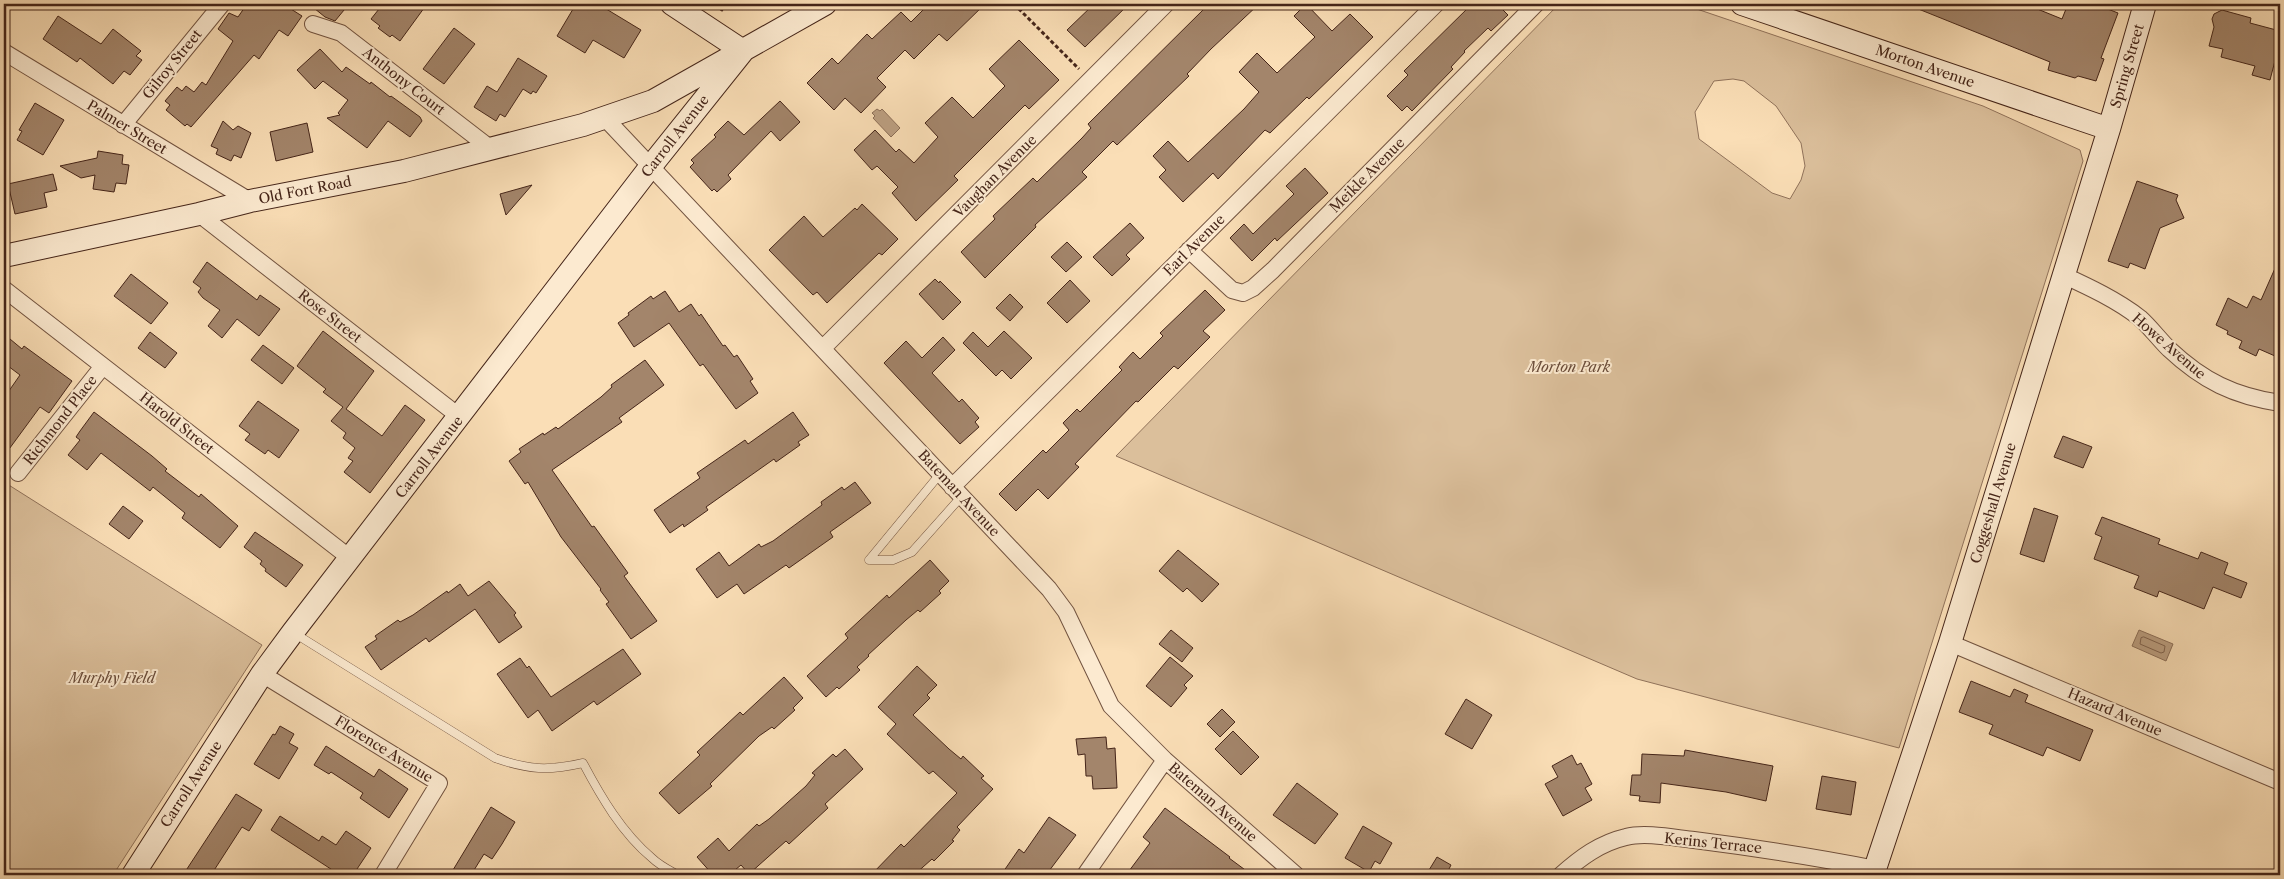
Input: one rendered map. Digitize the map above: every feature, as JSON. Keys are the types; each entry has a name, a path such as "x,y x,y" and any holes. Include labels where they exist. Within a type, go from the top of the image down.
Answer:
{"street":[{"name":"Gilroy Street","path":"123,124 222,4"},
{"path":"672,4 743,51"},
{"name":"Carroll Avenue","path":"605,118 653,101 825,4"},
{"name":"Vaughan Avenue","path":"823,348 1166,4"},
{"name":"Earl Avenue","path":"957,492 1189,250 1436,4"},
{"name":"Meikle Avenue","path":"1189,250 1232,290 1244,293 1253,288 1274,270 1536,4"},
{"name":"Morton Avenue","path":"1742,4 2109,129"},
{"name":"Spring Street","path":"2109,129 2145,4"},
{"name":"Anthony Court","path":"313,24 341,34 490,148"},
{"name":"Carroll Avenue","path":"133,875 262,674 293,632 651,166 743,51"},
{"name":"Palmer Street","path":"4,52 250,201"},
{"name":"Bateman Avenue","path":"605,118 1049,589 1066,612 1111,706 1165,760 1296,875"},
{"name":"Old Fort Road","path":"4,256 200,214 250,201 404,171 605,118"},
{"name":"Coggeshall Avenue","path":"1875,872 1950,643 2109,129"},
{"name":"Rose Street","path":"200,214 460,417"},
{"name":"Howe Avenue","path":"2063,275 2091,288 2140,319 2196,373 2223,388 2253,399 2280,403"},
{"name":"Harold Street","path":"4,289 350,558"},
{"name":"Richmond Place","path":"18,474 103,366"},
{"name":"Hazard Avenue","path":"1950,643 2280,782"},
{"name":"Florence Avenue","path":"262,674 439,783 383,875"},
{"path":"1085,875 1165,760"},
{"name":"Kerins Terrace","path":"1561,875 1579,859 1605,842 1628,836 1667,837 1774,850 1875,872"}],"lane":[{"path":"940,474 869,560 893,560 912,552 957,492"},
{"path":"293,632 495,758 520,767 558,769 583,763 597,789 632,838 652,859 678,875"}],"path":[{"path":"721,11 726,4"},
{"path":"1014,4 1083,74"}],"green space":[{"name":"Morton Park","path":"1559,4 1682,4 1983,106 2080,150 2083,161 1899,748 1637,679 1116,456","holes":["1733,79 1744,81 1776,106 1801,143 1805,166 1801,180 1790,199 1772,193 1699,139 1695,112 1714,81"]},
{"name":"Murphy Field","path":"4,482 262,645 113,875 4,875"}],"water":[{"path":"877,109 880,111 882,109 900,128 891,137 873,118 875,116 872,113"},
{"path":"2139,630 2173,644 2166,661 2132,646"}],"building":[{"path":"247,4 283,4 302,16 288,36 279,30 259,59 254,55 191,127 187,124 185,126 166,110 170,105 165,101 177,87 182,91 186,86 194,92 202,82 206,85 233,41 218,29 229,13 238,17"},
{"path":"309,4 349,4 335,21 325,17"},
{"path":"383,4 427,4 400,41 392,35 390,37 378,28 380,26 371,19"},
{"path":"576,4 598,4 641,30 624,58 593,40 585,53 557,36"},
{"path":"929,4 985,4 947,41 939,34 914,59 905,50 877,78 886,87 861,113 845,98 834,110 807,83 832,58 838,64 867,34 872,39 901,12 911,22"},
{"path":"1094,4 1129,4 1085,47 1067,30"},
{"path":"1209,4 1259,4 1211,49 1187,74 1189,76 1117,145 1113,141 1082,172 1087,177 1035,225 1036,227 985,278 961,252 995,219 993,216 1033,178 1037,182 1082,138 1091,128 1088,124"},
{"path":"1306,4 1332,31 1350,14 1373,37 1309,99 1307,97 1270,133 1265,130 1218,179 1213,173 1183,202 1159,177 1166,170 1153,156 1168,141 1188,162 1244,109 1259,92 1239,72 1257,53 1277,73 1315,37 1294,16"},
{"path":"1472,4 1497,4 1508,15 1491,31 1488,28 1464,51 1451,67 1453,69 1412,111 1407,106 1402,111 1387,96 1408,75 1404,71"},
{"path":"1906,4 2025,4 2062,19 2068,4 2095,4 2118,13 2101,58 2104,59 2096,81 2078,76 2075,78 2048,70 2050,62"},
{"path":"2222,10 2251,18 2250,23 2280,31 2280,54 2277,53 2270,80 2252,75 2255,66 2221,57 2223,49 2209,46 2214,27 2212,19 2214,14"},
{"path":"58,16 101,44 113,29 141,51 136,56 142,60 130,75 124,71 113,84 80,58 77,62 43,39"},
{"path":"454,28 475,44 444,84 423,69"},
{"path":"1019,40 1059,80 1029,109 1025,105 954,176 958,180 916,221 892,193 898,187 877,166 872,170 854,150 875,130 896,152 899,149 914,163 938,137 925,123 952,97 973,118 1005,86 989,69"},
{"path":"320,49 342,72 346,67 370,84 371,82 420,117 422,121 410,137 388,121 367,148 327,118 340,115 338,113 348,100 323,81 315,89 297,70"},
{"path":"518,58 547,76 536,93 533,91 531,94 523,89 505,117 500,114 496,121 474,107 487,86 497,92"},
{"path":"780,101 800,122 780,141 771,131 728,175 731,179 717,192 714,189 712,191 690,167 694,163 691,160 716,137 714,135 728,121 744,135"},
{"path":"35,103 64,120 43,155 17,140 22,131 19,130"},
{"path":"223,121 233,130 238,126 251,133 241,158 234,155 231,161 216,154 218,149 211,146"},
{"path":"307,123 313,152 276,161 270,132"},
{"path":"98,151 123,155 122,164 129,165 126,184 116,183 114,192 93,189 95,175 81,178 60,166 97,158"},
{"path":"1305,168 1328,193 1277,241 1275,238 1252,261 1230,238 1244,224 1253,234 1294,194 1286,186"},
{"path":"53,174 57,190 44,193 47,207 15,214 8,184"},
{"path":"2137,181 2178,195 2176,200 2184,218 2160,228 2145,269 2130,263 2128,268 2108,261"},
{"path":"532,185 506,215 500,194"},
{"path":"862,204 898,239 882,255 879,253 827,303 817,292 813,295 769,250 804,216 823,237"},
{"path":"1130,223 1144,238 1126,255 1130,259 1112,276 1093,257"},
{"path":"1067,242 1082,257 1066,272 1051,257"},
{"path":"2280,257 2280,345 2275,356 2259,349 2256,356 2239,348 2242,341 2227,334 2228,331 2216,325 2228,298 2247,308 2253,296 2261,300"},
{"path":"207,262 257,300 260,295 280,309 259,336 237,319 222,338 208,326 220,310 203,298 198,292 201,288 193,282"},
{"path":"131,274 168,303 151,324 114,296"},
{"path":"935,279 939,283 940,281 961,302 943,320 919,294"},
{"path":"1070,280 1090,301 1067,323 1047,303"},
{"path":"1205,290 1225,310 1203,331 1210,337 1178,369 1174,366 1138,402 1136,401 1075,464 1079,467 1048,499 1038,489 1016,511 999,494 1043,450 1046,453 1069,430 1063,423 1077,409 1080,412 1122,370 1119,367 1133,352 1140,359 1163,336 1160,333"},
{"path":"665,291 679,312 691,304 699,316 701,314 723,346 725,345 734,357 737,355 753,379 750,381 758,393 736,409 703,364 700,366 669,323 634,347 618,323 651,296 653,299"},
{"path":"1010,294 1023,307 1010,321 996,308"},
{"path":"323,331 374,371 346,409 382,436 405,405 425,420 370,493 344,472 353,461 348,458 355,448 343,438 346,433 331,421 343,407 323,392 326,389 297,366"},
{"path":"1004,331 1032,358 1011,379 1002,370 996,376 963,343 973,332 988,347"},
{"path":"150,332 177,353 165,368 138,348"},
{"path":"4,334 22,349 24,346 72,381 49,413 40,407 4,456 4,398 20,375 4,363"},
{"path":"943,337 955,350 932,373 959,402 962,399 979,418 975,422 979,427 960,444 884,363 906,341 922,358"},
{"path":"263,345 294,368 282,384 251,360"},
{"path":"645,360 664,385 619,418 622,422 552,470 592,527 594,526 628,573 624,576 657,621 631,639 606,604 609,602 601,589 561,537 528,482 525,484 509,461 521,452 519,449 543,433 544,435 556,427 558,429 601,397 612,387 611,385"},
{"path":"258,401 299,430 279,458 268,450 265,454 245,440 250,434 239,426"},
{"path":"94,412 152,456 167,469 165,471 199,497 201,494 238,526 220,548 182,518 185,513 153,487 150,491 101,453 87,470 68,455 80,440 76,437"},
{"path":"793,412 809,435 798,442 800,445 776,462 774,459 706,507 708,510 684,527 683,524 670,533 654,510 700,478 697,473 745,440 748,444"},
{"path":"2063,436 2092,447 2083,468 2054,457"},
{"path":"855,482 871,503 830,532 833,537 789,568 786,565 744,594 737,584 717,598 696,569 719,552 729,566 759,544 761,547 773,541 822,505 821,502 842,487 844,490"},
{"path":"123,506 143,521 129,539 109,524"},
{"path":"2034,508 2058,516 2044,562 2020,554"},
{"path":"2102,517 2160,539 2158,544 2198,559 2201,552 2228,563 2224,574 2247,583 2241,598 2213,587 2204,609 2159,591 2157,597 2134,588 2139,576 2094,559 2102,537 2095,534"},
{"path":"255,532 303,565 286,587 265,571 266,569 260,564 262,561 244,547"},
{"path":"1178,550 1219,584 1202,602 1187,588 1183,592 1159,571"},
{"path":"930,560 949,581 939,591 941,593 920,612 918,610 906,620 868,655 857,667 860,670 839,689 837,687 826,697 807,676 848,638 845,634 887,595 889,598"},
{"path":"489,581 516,613 514,615 522,627 499,643 475,609 429,642 426,638 381,670 365,647 377,639 375,636 398,620 400,622 413,615 460,584 468,596"},
{"path":"1171,630 1193,648 1182,662 1159,644"},
{"path":"623,649 641,674 597,705 594,701 552,731 538,710 528,718 497,674 520,658 527,668 529,666 551,697"},
{"path":"1170,657 1193,676 1184,685 1187,688 1171,707 1146,686"},
{"path":"917,666 937,685 927,695 930,698 913,715 961,759 963,756 984,776 981,778 993,789 957,827 960,830 952,840 954,841 934,861 932,859 914,875 871,875 901,844 904,847 957,793 933,771 929,774 887,734 896,724 878,707"},
{"path":"784,677 803,698 793,708 795,710 774,729 772,727 759,736 710,784 712,786 679,814 659,793 700,755 697,752 740,712 743,715"},
{"path":"1971,681 2010,697 2014,689 2028,695 2025,702 2093,730 2080,761 2047,747 2043,756 1989,734 1993,725 1959,712"},
{"path":"1466,699 1492,715 1472,749 1445,734"},
{"path":"1222,709 1235,722 1220,737 1207,724"},
{"path":"280,726 294,734 289,743 298,748 279,779 254,764"},
{"path":"1233,731 1259,757 1241,775 1215,749"},
{"path":"1106,737 1107,749 1115,748 1117,788 1093,789 1092,776 1086,776 1085,754 1078,755 1076,739"},
{"path":"326,746 374,777 379,769 408,789 389,818 360,798 363,793 331,772 329,774 314,765"},
{"path":"845,749 863,769 825,804 828,808 789,844 786,841 749,874 741,865 729,875 713,875 697,857 718,838 729,851 757,824 759,826 769,819 806,786 815,775 812,773 833,754 836,757"},
{"path":"1685,750 1773,766 1766,801 1726,792 1661,783 1660,803 1639,801 1640,796 1630,795 1632,775 1641,775 1642,754 1684,756"},
{"path":"1572,755 1577,765 1581,763 1592,784 1585,788 1592,800 1563,816 1545,784 1558,777 1552,766"},
{"path":"1822,776 1856,782 1851,815 1816,809"},
{"path":"1297,783 1338,814 1315,844 1273,815"},
{"path":"236,794 262,810 249,831 242,827 211,875 183,875"},
{"path":"491,807 515,822 502,844 492,859 484,854 471,875 450,875"},
{"path":"1165,808 1252,875 1126,875 1150,843 1143,837"},
{"path":"280,816 319,841 322,836 336,845 346,831 371,848 353,875 340,875 271,830"},
{"path":"1049,817 1076,835 1046,875 1001,875 1019,849 1024,853"},
{"path":"1363,826 1392,843 1380,864 1375,861 1369,872 1345,858"},
{"path":"1437,857 1451,865 1446,875 1426,875"}]}
